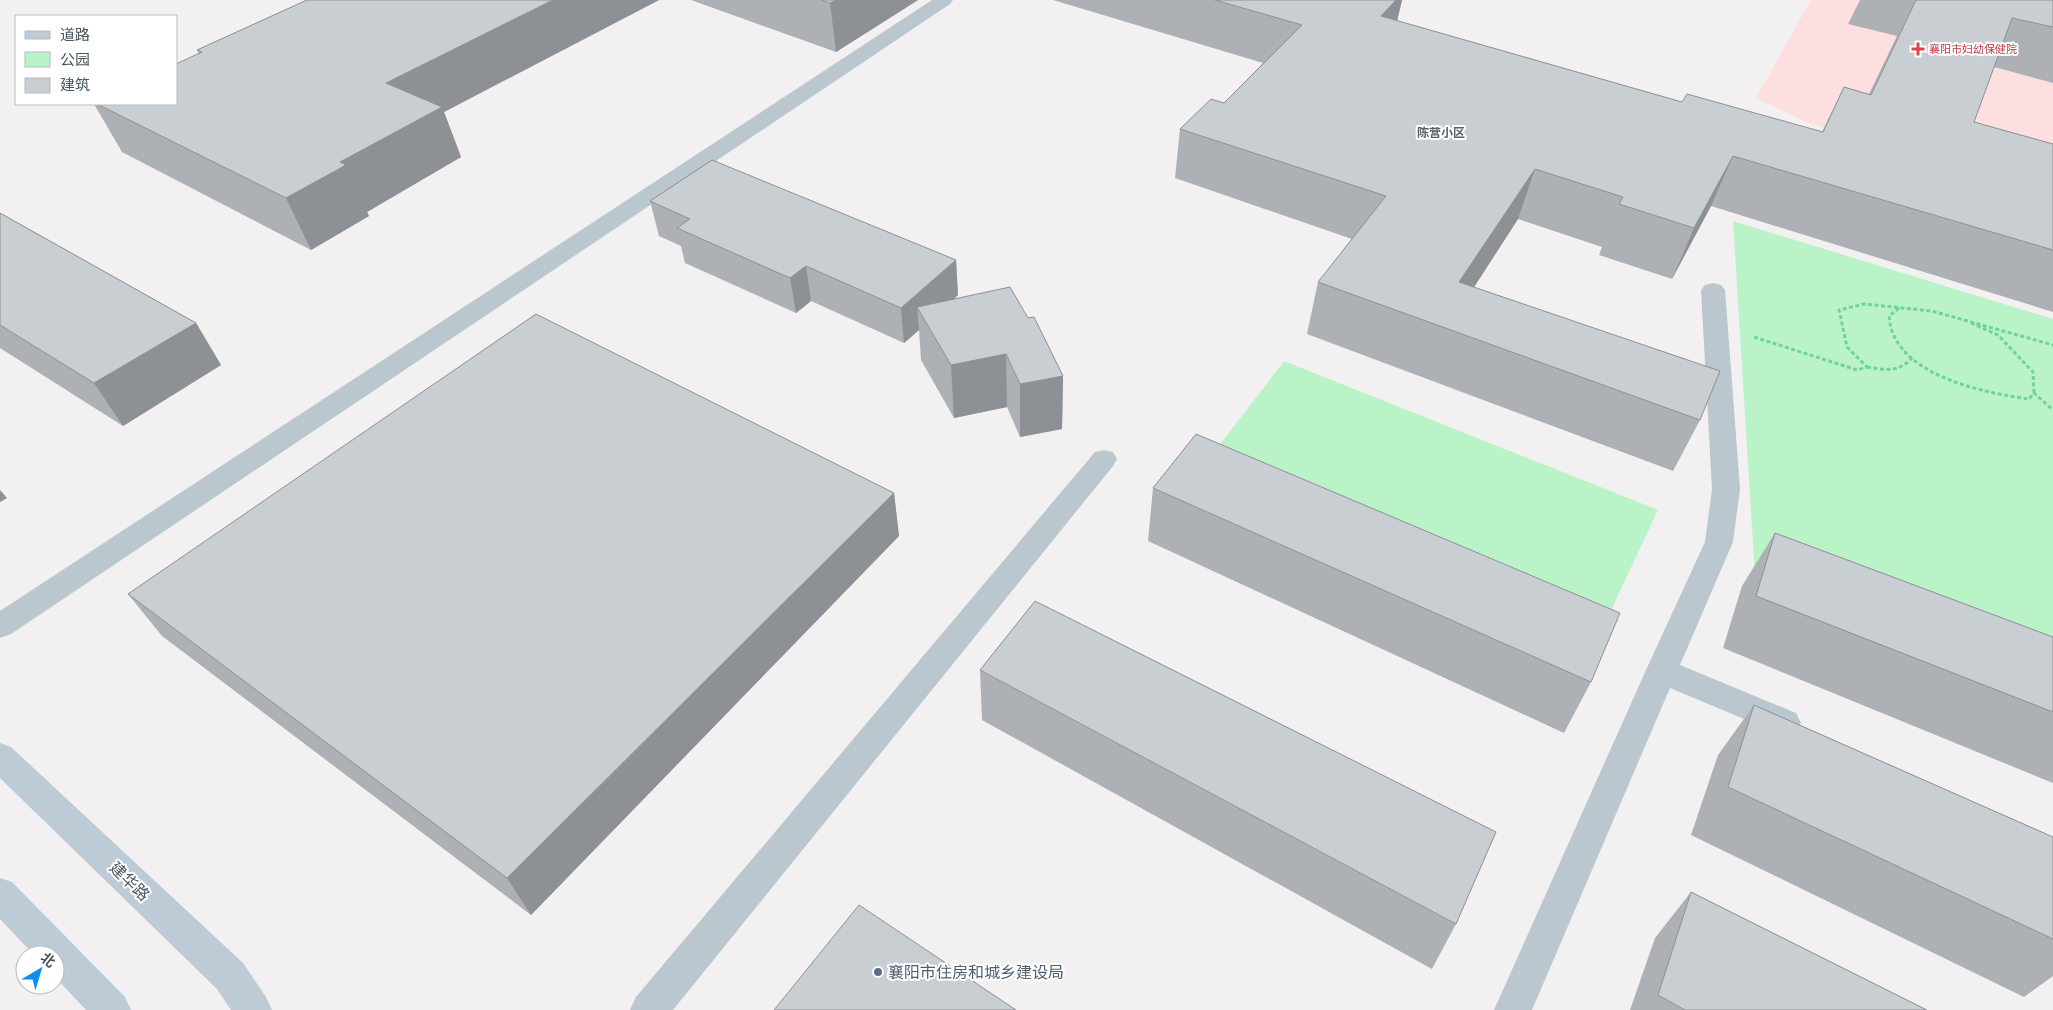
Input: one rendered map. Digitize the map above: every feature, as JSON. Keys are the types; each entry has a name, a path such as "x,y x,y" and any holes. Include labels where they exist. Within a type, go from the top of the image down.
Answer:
{"main road":[{"name":"建华路","path":"0,757 230,976 254,1010"},
{"path":"0,894 112,1010"}],"street":[{"path":"0,626 944,0"},
{"path":"1513,1010 1661,670 1719,542 1726,489 1713,290"},
{"path":"649,1010 1104,459"},
{"path":"1661,670 1807,733"}],"path":[{"path":"1867,367 1847,347 1839,310 1864,304 1932,311 2053,345"},
{"path":"1899,308 1889,316 1890,328 1904,352 1912,358 1935,374 1987,393 2029,399 2034,393 2033,372 1998,336 1962,319"},
{"path":"1715,325 1857,370 1867,367 1885,370 1902,368 1912,358"},
{"path":"2034,393 2053,410"}],"shaded area":[{"name":"襄阳市妇幼保健院","path":"1811,0 2053,0 2053,194 1806,122 1756,98"}],"green space":[{"path":"1733,221 2053,319 2053,695 1755,577"},
{"path":"1284,361 1658,510 1598,638 1208,460"}],"building":[{"path":"307,0 553,0 386,83 442,107 340,162 346,165 286,198 99,105 178,105 178,63 202,52 197,50"},
{"path":"821,0 836,0 830,3"},
{"path":"1215,0 1396,0 1381,16 1682,102 1687,94 1823,132 1844,87 1871,95 1916,0 2053,0 2053,27 2012,18 1974,122 2053,144 2053,250 1733,156 1694,228 1619,204 1623,197 1535,169 1459,282 1720,371 1700,420 1318,282 1386,196 1180,129 1211,99 1224,103 1302,25"},
{"path":"712,160 956,260 901,308 806,266 790,278 677,228 690,219 650,201"},
{"path":"0,213 196,323 94,383 0,325"},
{"path":"1010,287 1028,318 1034,317 1063,376 1020,384 1006,354 951,365 917,307"},
{"path":"536,314 894,493 507,878 128,594"},
{"path":"1196,434 1620,613 1591,682 1153,488"},
{"path":"1775,533 2053,637 2053,712 1756,596"},
{"path":"1035,601 1496,832 1456,924 980,670"},
{"path":"1754,705 2053,837 2053,939 1728,787"},
{"path":"1691,892 1927,1010 1685,1010 1658,995"},
{"path":"859,905 1016,1010 774,1010"}],"place":[{"name":"襄阳市妇幼保健院","path":"1918,49"},
{"name":"襄阳市住房和城乡建设局","path":"878,972"}],"district":[{"name":"陈营小区","path":"1441,133"}]}
